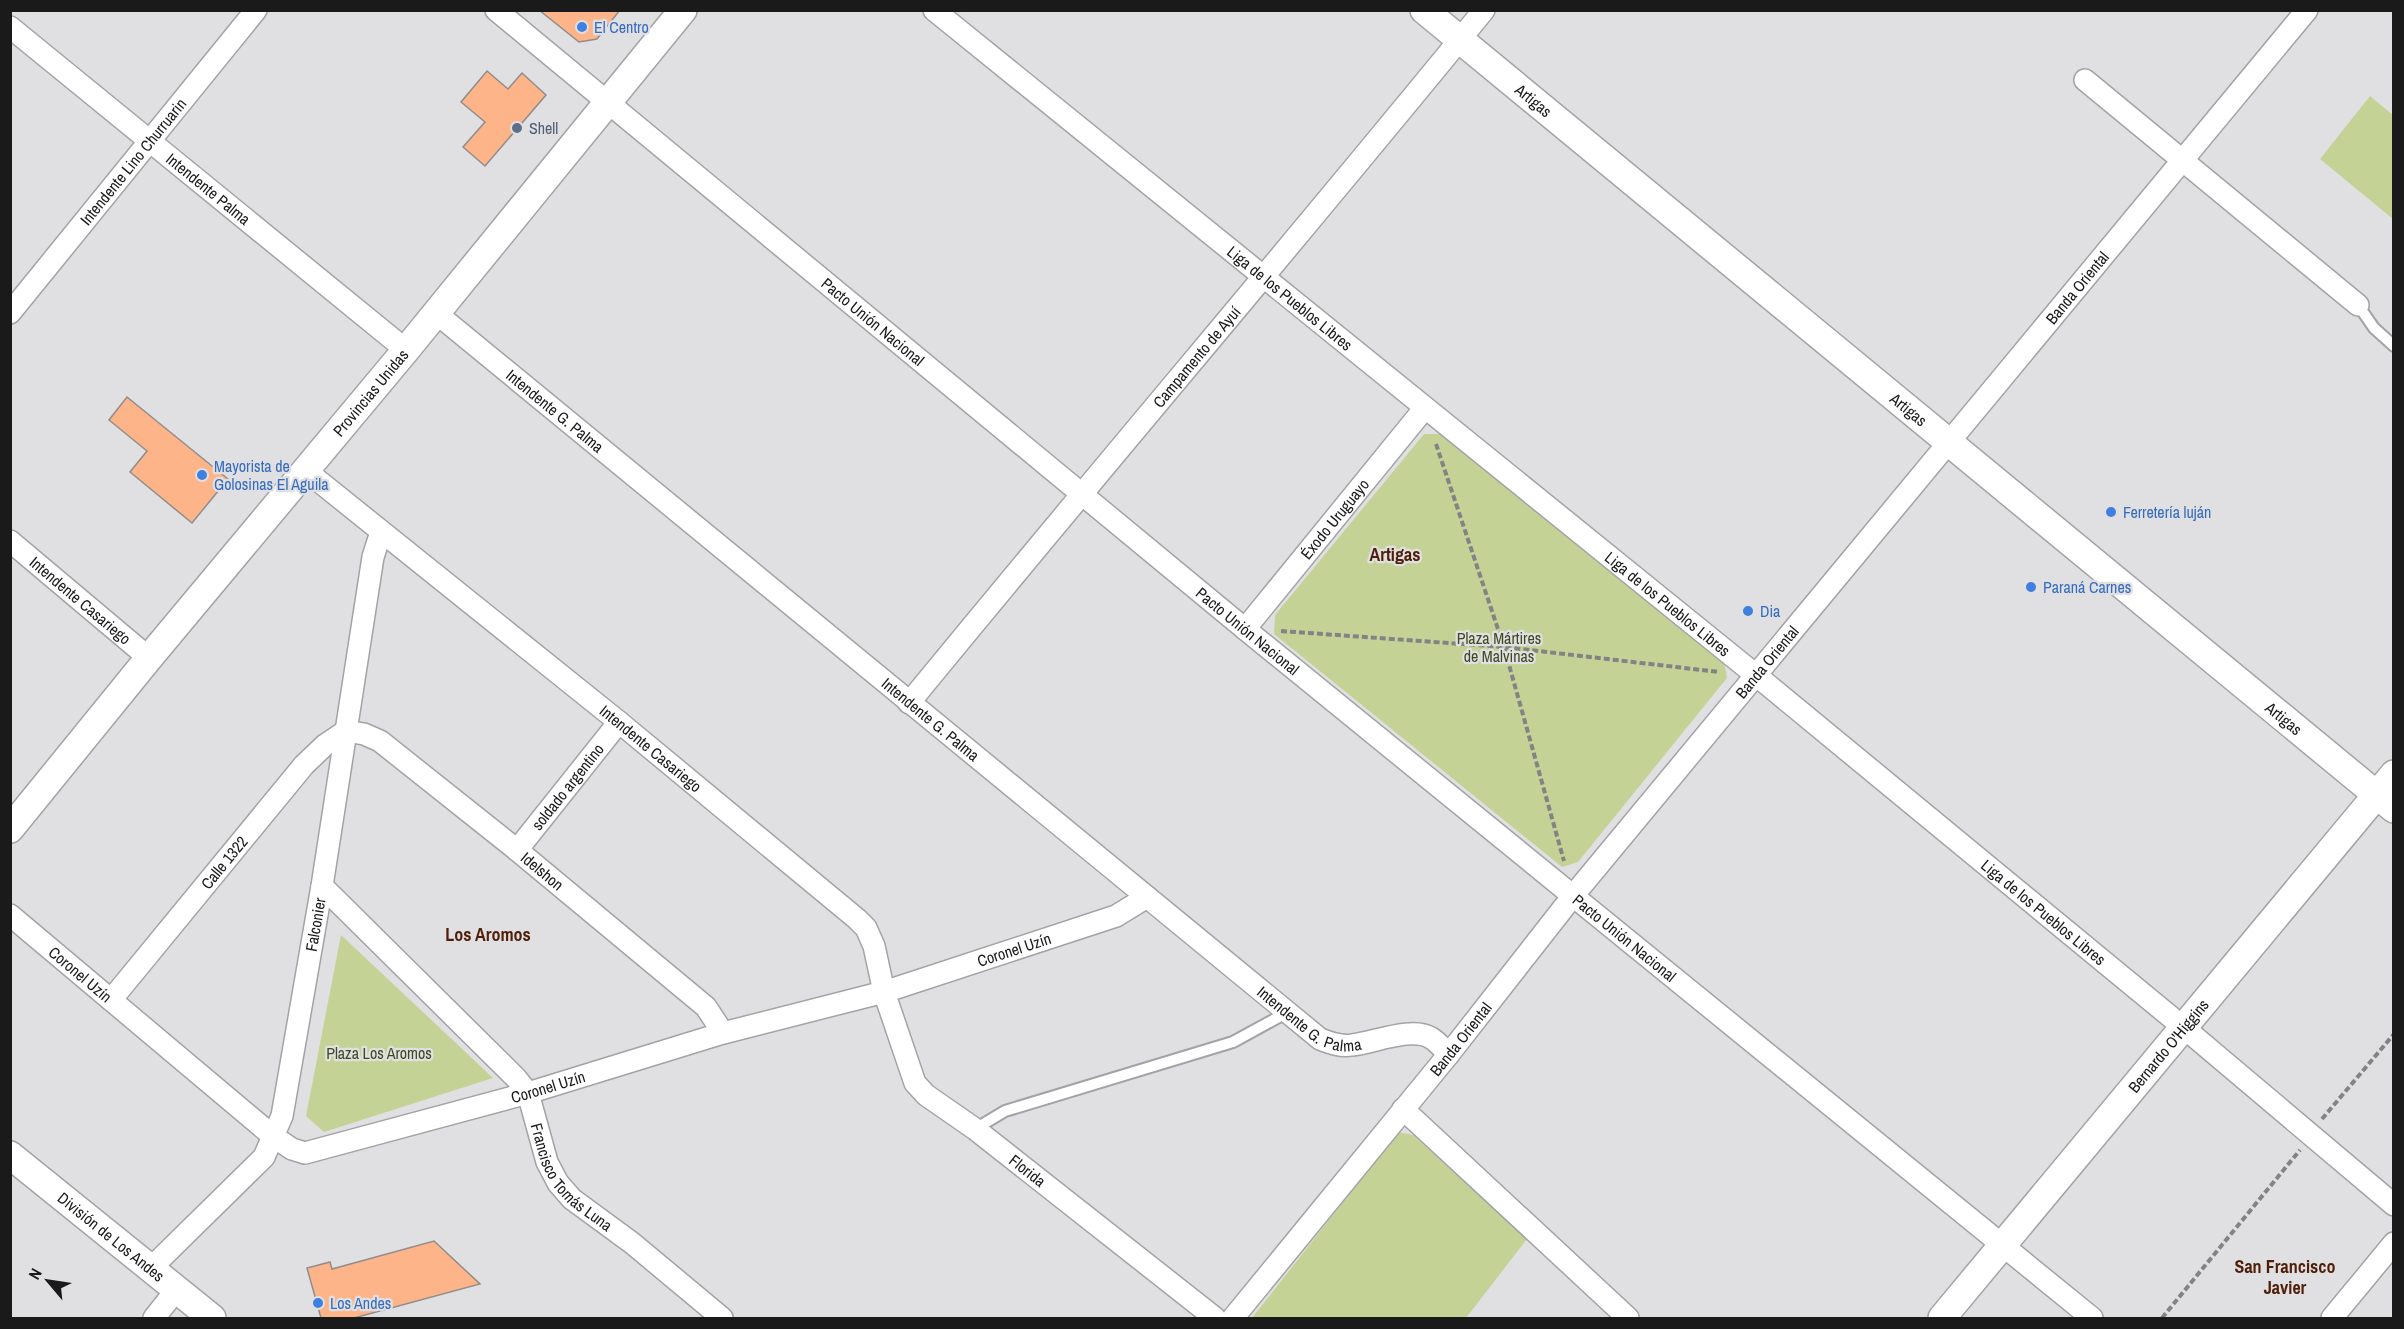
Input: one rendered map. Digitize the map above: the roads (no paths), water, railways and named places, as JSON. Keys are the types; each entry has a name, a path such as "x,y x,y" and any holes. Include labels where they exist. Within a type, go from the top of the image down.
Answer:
{"street":[{"name":"Intendente Lino Churruarin","path":"10,313 256,10"},
{"name":"Pacto Unión Nacional","path":"496,10 1080,494 1572,897 2092,1318"},
{"name":"Provincias Unidas","path":"10,829 149,658 406,350 683,10"},
{"name":"Liga de los Pueblos Libres","path":"934,10 1756,676 2183,1027 2394,1205"},
{"name":"Artigas","path":"1424,10 2385,802"},
{"name":"Campamento de Ayuí","path":"909,703 1080,494 1264,278 1484,10"},
{"name":"Banda Oriental","path":"1233,1318 1449,1054 1572,897 1950,444 2307,10"},
{"name":"Intendente Palma","path":"10,27 406,350"},
{"path":"2085,80 2358,306"},
{"name":"Intendente G. Palma","path":"436,313 1320,1039 1333,1044 1350,1046 1419,1034 1431,1038 1449,1054"},
{"name":"Éxodo Uruguayo","path":"1245,629 1424,409"},
{"path":"306,470 381,532"},
{"name":"Intendente Casariego","path":"381,532 619,722 866,928 874,946 884,992"},
{"name":"Falconier","path":"150,1269 264,1157 282,1116 373,557 381,532"},
{"name":"Intendente Casariego","path":"10,541 149,658"},
{"name":"soldado argentino","path":"517,850 619,722"},
{"name":"Idelshon","path":"346,731 364,734 380,741 517,850 706,1007 723,1033"},
{"name":"Calle 1322","path":"111,1000 304,765 325,745 346,731"},
{"name":"Bernardo O'Higgins","path":"1942,1318 2183,1027 2385,802 2394,774"},
{"name":"Francisco Tomás Luna","path":"321,886 528,1092 547,1162 558,1183 572,1199 632,1243 722,1318"},
{"name":"Coronel Uzín","path":"10,915 274,1137 292,1149 305,1153 528,1092 723,1033 884,992 1116,916 1148,897"},
{"name":"Florida","path":"884,992 915,1083 926,1095 975,1128 1215,1318"},
{"path":"1403,1109 1628,1318"},
{"name":"División de Los Andes","path":"10,1155 212,1318"},
{"path":"2332,1318 2394,1243"},
{"path":"154,1318 177,1289"}],"lane":[{"path":"2358,306 2374,328 2394,345"},
{"path":"975,1128 1005,1111 1233,1042 1286,1013"}],"place":[{"name":"El Centro","path":"582,27"},
{"name":"Shell","path":"517,128"},
{"name":"Mayorista de Golosinas El Aguila","path":"202,475"},
{"name":"Ferretería luján","path":"2111,512"},
{"name":"Paraná Carnes","path":"2031,587"},
{"name":"Dia","path":"1748,611"},
{"name":"Los Andes","path":"318,1303"}],"district":[{"name":"Artigas","path":"1395,554"},
{"name":"Los Aromos","path":"488,934"},
{"name":"San Francisco Javier","path":"2285,1276"}],"park label":[{"name":"Plaza Mártires de Malvinas","path":"1499,647"},
{"name":"Plaza Los Aromos","path":"379,1053"}]}
